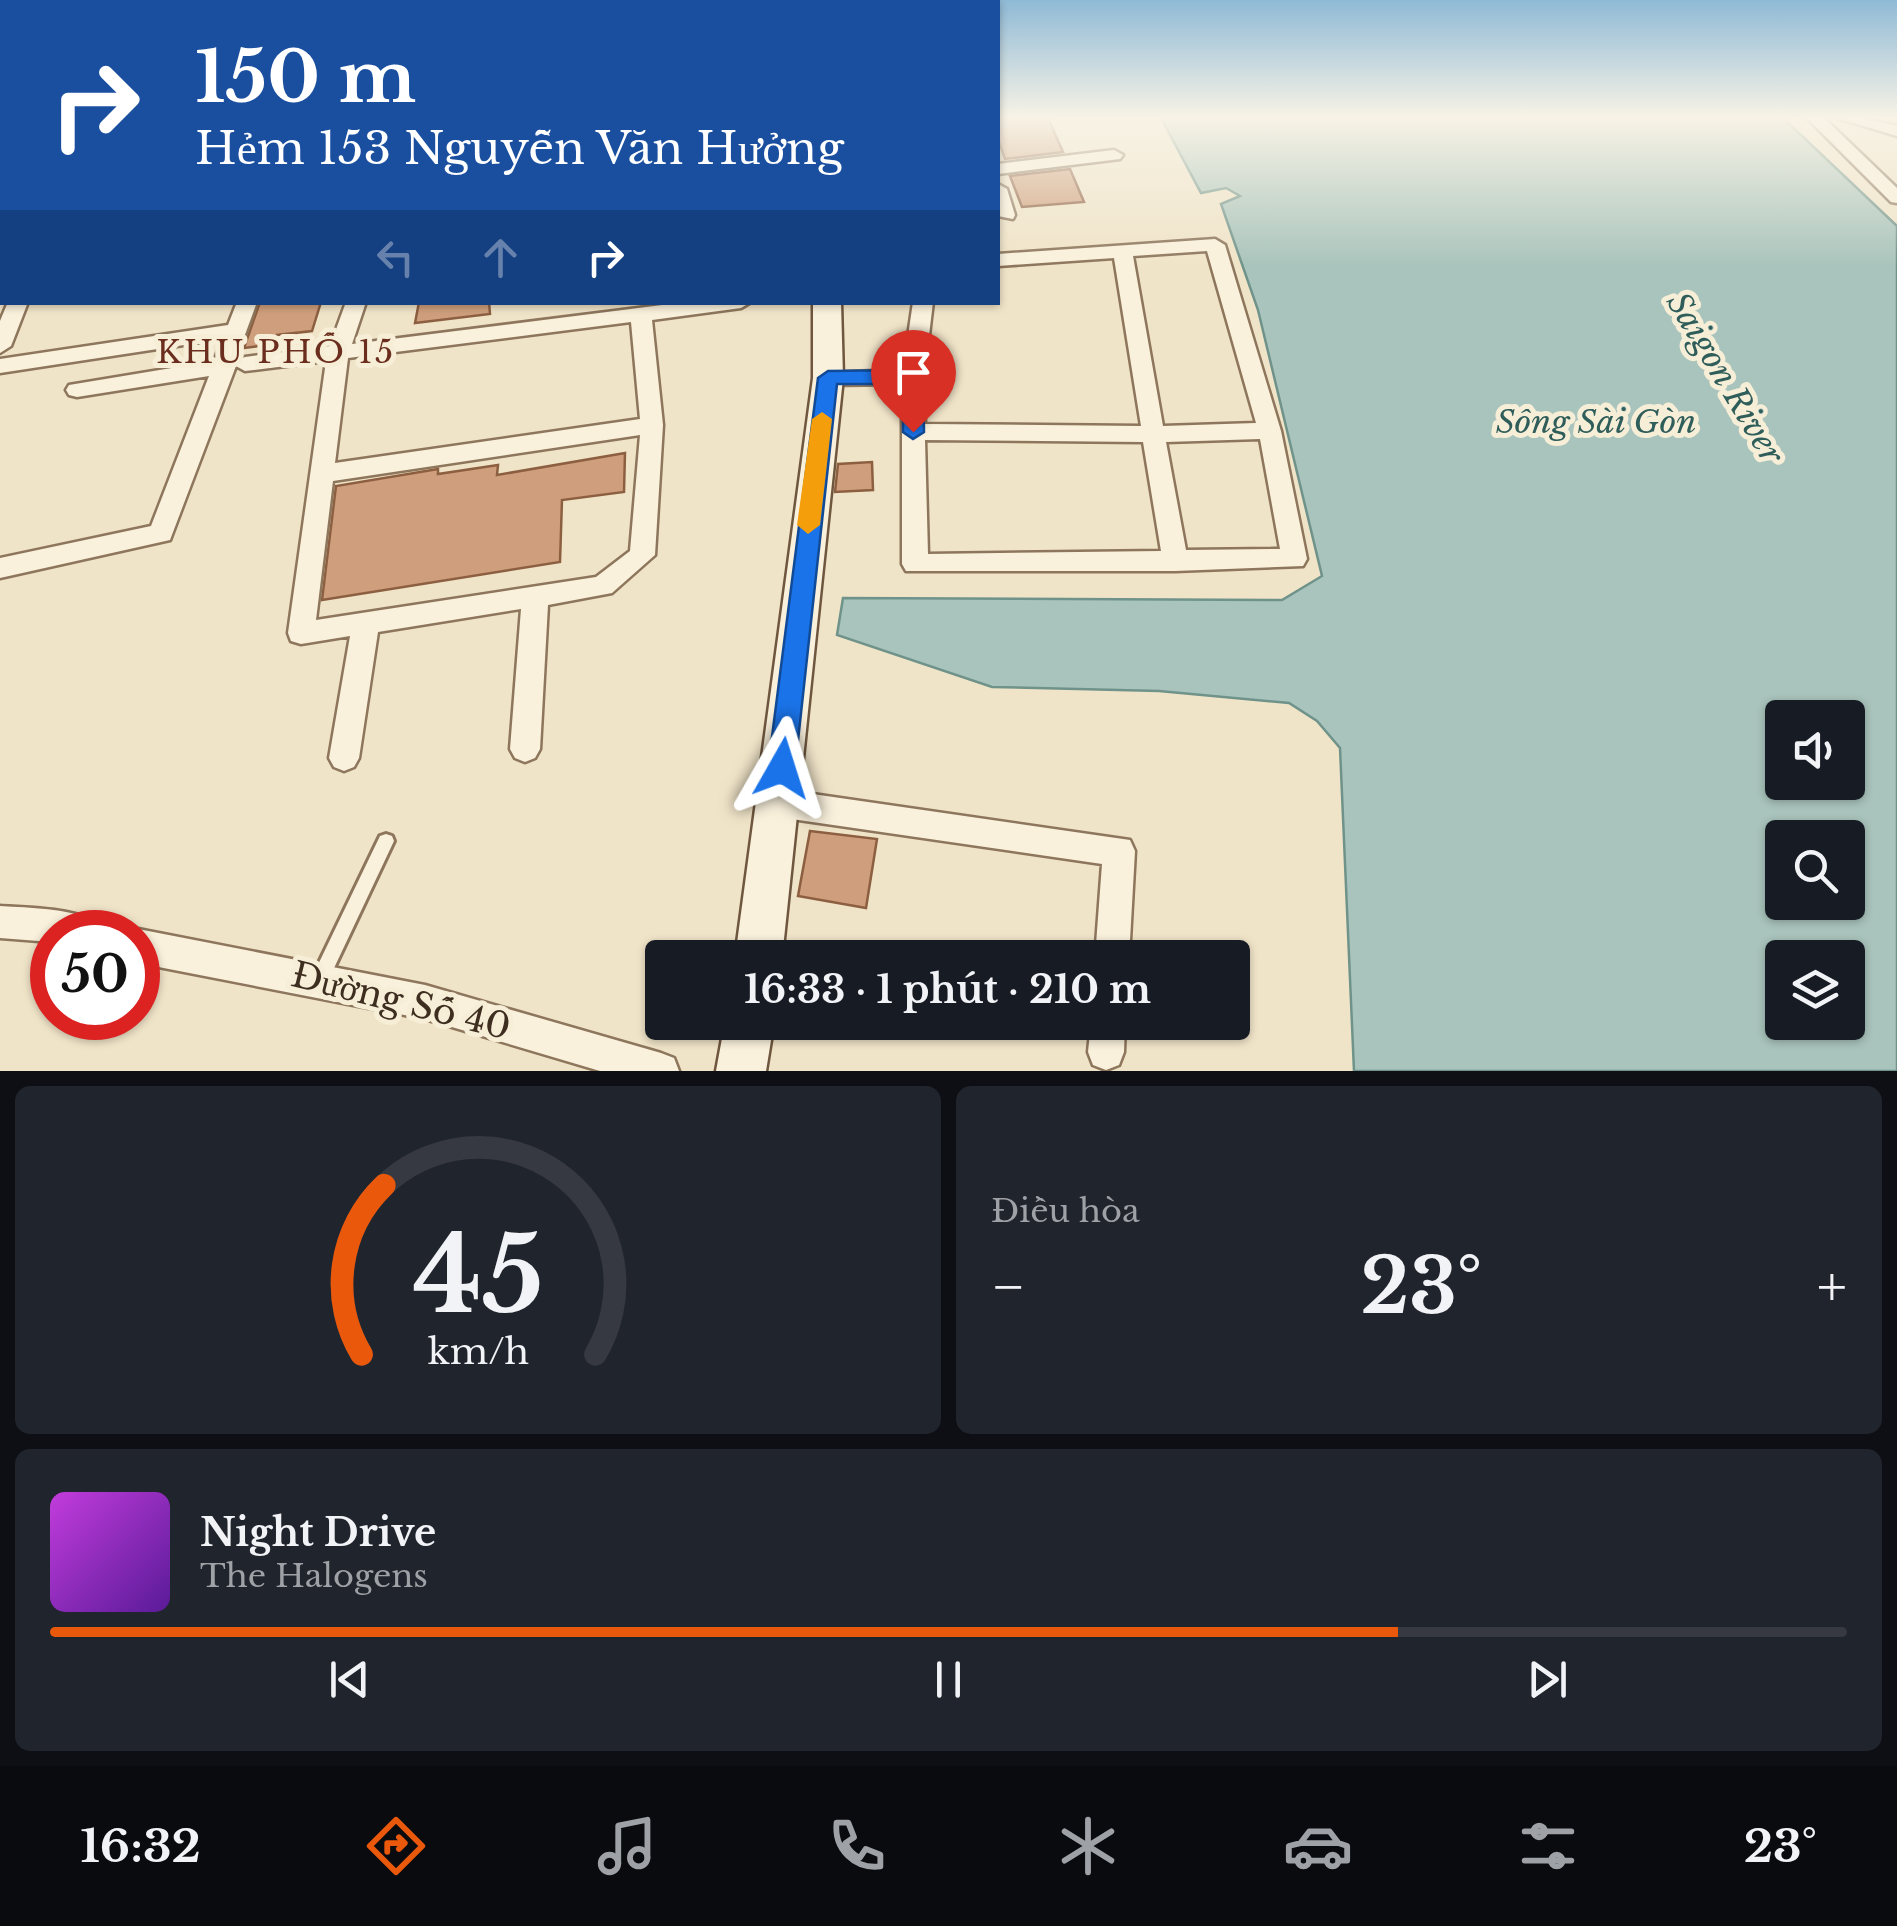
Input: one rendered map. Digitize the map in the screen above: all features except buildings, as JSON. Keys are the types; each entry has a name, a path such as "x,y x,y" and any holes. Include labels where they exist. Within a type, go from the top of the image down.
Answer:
{"main road":[{"path":"760,940 828,378 827,305"},
{"path":"741,1071 747,1040"}],"street":[{"path":"1865,166 1897,198"},
{"path":"1000,196 1006,215"},
{"path":"923,305 913,377 915,564 1294,558 1270,431 1215,246 1000,260"},
{"path":"1124,254 1175,562"},
{"path":"0,346 17,305"},
{"path":"0,568 162,533 235,365 238,330 246,305"},
{"path":"355,305 338,354 302,633 535,600 603,586 642,555 652,426 641,314"},
{"path":"530,326 534,305"},
{"path":"77,390 235,365 713,305"},
{"path":"0,366 238,330"},
{"path":"828,378 913,377"},
{"path":"322,474 652,426"},
{"path":"913,432 1270,431"},
{"path":"525,749 535,600"},
{"path":"344,758 366,624"},
{"path":"778,804 1119,850 1113,940"},
{"path":"0,922 30,924"},
{"name":"Đường Số 40","path":"160,950 425,1002 661,1071"}],"lane":[{"path":"319,980 386,842"}],"water":[{"name":"Sông Sài Gòn","path":"1187,166 1834,166 1897,226 1897,1071 1354,1071 1340,748 1317,721 1289,703 1159,691 992,687 837,635 843,598 1282,600 1322,576 1258,310 1221,204 1240,196 1226,188 1201,193"}],"slow traffic":[{"path":"808,525 822,419"}],"district":[{"name":"KHU PHỐ 15","path":"276,352"}],"route":[{"path":"782,768 800,589 828,378 913,377 913,432"}],"water label":[{"name":"Saigon River","path":"1725,378"}]}
